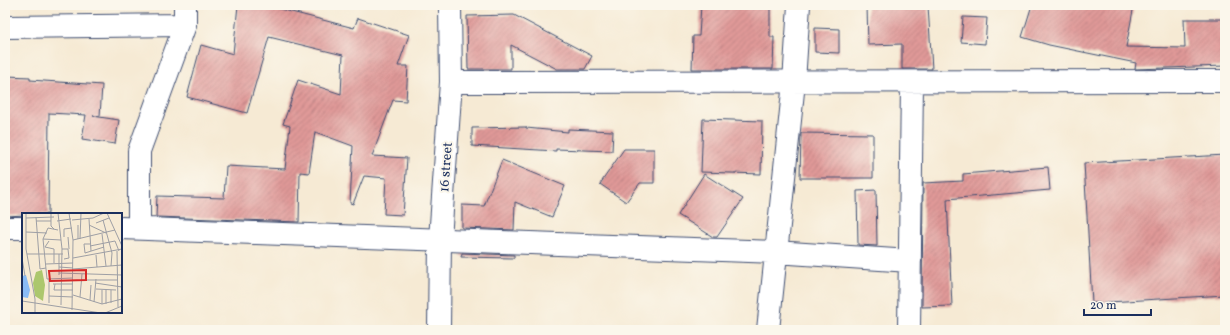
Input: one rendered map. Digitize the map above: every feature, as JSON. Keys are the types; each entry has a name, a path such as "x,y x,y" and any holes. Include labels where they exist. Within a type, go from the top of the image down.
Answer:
{"street":[{"name":"16 street","path":"439,330 440,239 451,82 450,5"},
{"path":"768,330 794,82 799,5"},
{"path":"5,27 185,15 139,151 130,228 775,252 910,261"},
{"path":"451,82 912,83 1225,81"},
{"path":"909,330 912,83"},
{"path":"5,228 22,228"}],"building":[{"path":"238,5 277,5 276,8 354,28 358,18 409,35 398,66 408,66 406,101 393,100 372,156 407,158 403,215 384,214 386,178 364,176 353,204 350,203 353,146 315,132 309,173 300,172 299,222 156,217 157,196 224,198 226,166 285,169 290,126 283,124 298,80 341,94 343,55 269,37 247,113 187,97 201,45 233,54"},
{"path":"701,5 770,5 770,37 774,37 773,69 692,69 693,36 699,36"},
{"path":"1032,5 1134,5 1126,47 1185,48 1184,19 1225,19 1225,66 1135,69 1136,63 1049,45 1022,37"},
{"path":"867,6 928,6 932,69 902,69 902,44 868,45"},
{"path":"514,15 592,56 585,69 557,69 511,45 511,69 468,69 467,16"},
{"path":"963,17 987,18 985,44 961,42"},
{"path":"815,28 839,29 839,53 815,52"},
{"path":"6,76 30,77 30,80 102,85 100,116 93,116 119,120 115,144 82,139 86,115 49,113 48,213 22,213 22,215 5,216"},
{"path":"703,119 762,121 761,174 701,172"},
{"path":"526,127 568,132 568,129 613,131 612,151 556,149 556,151 472,146 472,128"},
{"path":"801,133 873,134 873,178 800,178"},
{"path":"624,149 654,149 654,183 640,183 626,202 600,184"},
{"path":"1225,155 1225,295 1092,303 1084,163"},
{"path":"502,160 565,186 552,217 515,202 514,230 462,228 462,205 484,206"},
{"path":"1048,167 1050,190 947,199 952,306 922,307 923,183 963,181 963,174"},
{"path":"704,174 743,199 717,237 713,237 678,215"},
{"path":"876,190 877,246 858,245 857,191"},
{"path":"462,253 514,255 514,258 461,257"}]}
